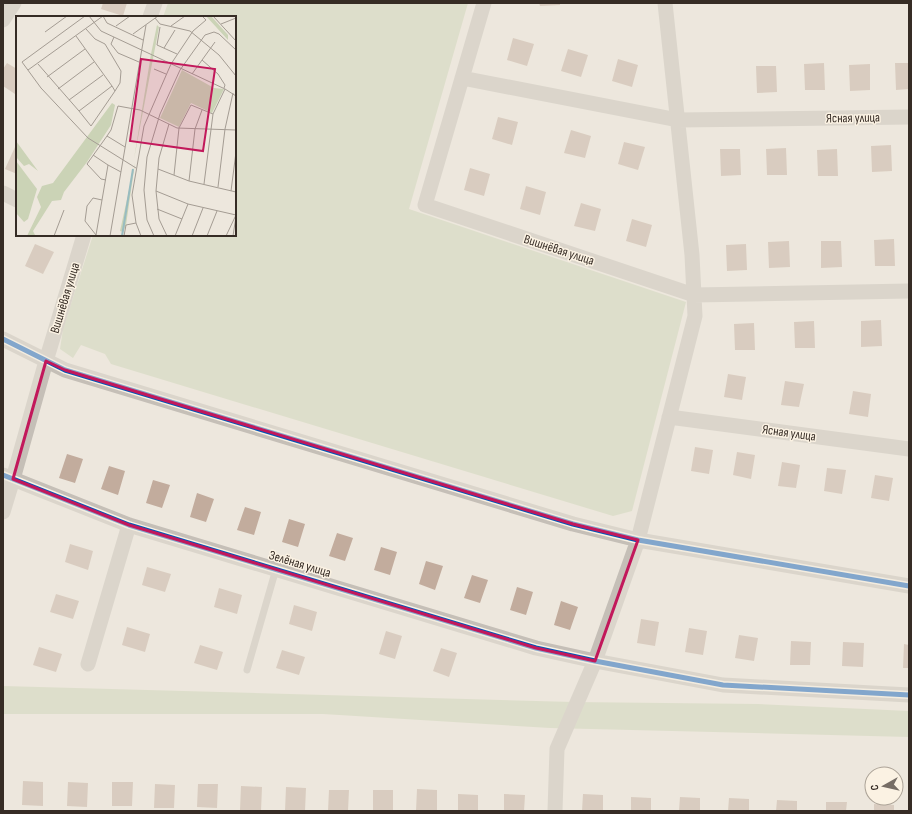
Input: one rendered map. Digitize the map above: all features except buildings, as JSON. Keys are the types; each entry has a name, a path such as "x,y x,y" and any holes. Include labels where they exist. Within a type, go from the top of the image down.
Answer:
{"street":[{"path":"3,20 14,3"},
{"path":"150,16 154,3"},
{"path":"484,3 462,78 678,120"},
{"path":"554,811 557,749 595,661 638,540 695,316 692,255 665,3"},
{"name":"Вишнёвая улица","path":"462,78 425,205 694,295"},
{"name":"Ясная улица","path":"678,120 909,117"},
{"path":"3,193 16,200"},
{"name":"Вишнёвая улица","path":"3,512 8,477 84,236"},
{"path":"694,295 909,291"},
{"path":"3,339 64,370 573,524 638,540 909,586"},
{"name":"Ясная улица","path":"669,417 909,449"},
{"name":"Зелёная улица","path":"8,477 129,525 536,648 595,661 723,685 909,695"},
{"path":"88,664 129,525"}],"lane":[{"path":"247,670 276,569"}],"highlighted area":[{"path":"46,361 65,370 573,524 638,540 595,661 536,648 129,525 13,479"}],"green space":[{"path":"168,3 468,3 409,209 686,302 632,511 613,516 111,364 105,354 81,345 73,358 60,349 63,329 93,236 236,236 236,16 163,16"},
{"path":"3,686 573,702 758,704 909,711 909,737 550,728 323,714 3,714"}],"cycle path":[{"path":"3,339 65,370 573,524 638,540 909,586"},
{"path":"3,475 129,525 536,648 595,661 723,685 909,695"}]}
